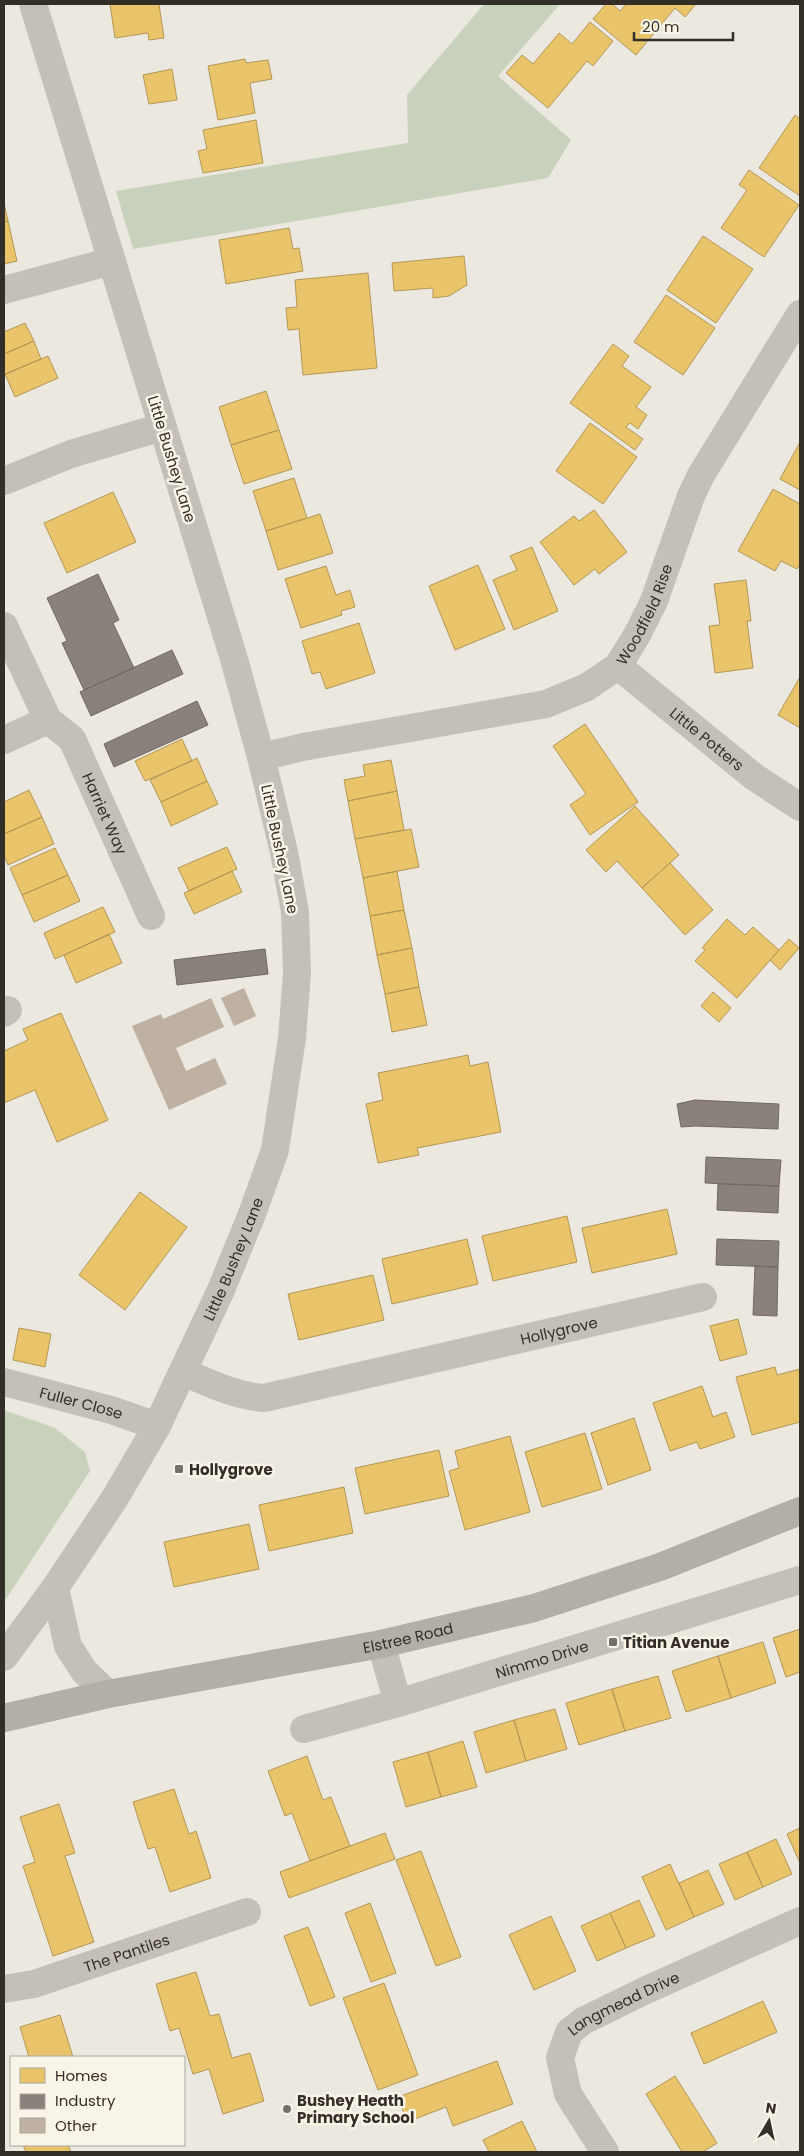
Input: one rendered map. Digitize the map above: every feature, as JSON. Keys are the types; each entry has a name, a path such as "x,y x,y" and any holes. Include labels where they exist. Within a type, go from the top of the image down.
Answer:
{"main road":[{"name":"Elstree Road","path":"4,1718 108,1694 381,1644 534,1608 660,1567 800,1512"}],"street":[{"name":"Little Bushey Lane","path":"4,1657 55,1588 115,1498 157,1426 221,1290 252,1214 275,1150 292,1038 297,973 295,912 284,852 261,756 231,650 33,4"},
{"path":"4,290 112,261"},
{"name":"Woodfield Rise","path":"261,756 546,704 587,687 618,666 637,635 654,601 691,496 701,475 800,314"},
{"path":"4,481 71,454 162,427"},
{"name":"Harriet Way","path":"4,626 48,720 72,739 151,916"},
{"name":"Little Potters","path":"618,666 753,776 800,807"},
{"path":"4,740 48,720"},
{"name":"Hollygrove","path":"183,1372 230,1391 249,1397 264,1398 703,1297"},
{"name":"Fuller Close","path":"4,1382 111,1410 157,1426"},
{"name":"Nimmo Drive","path":"304,1729 398,1703 800,1580"},
{"path":"55,1588 68,1646 84,1671 108,1694"},
{"path":"381,1644 398,1703"},
{"name":"The Pantiles","path":"4,1989 34,1984 247,1912"},
{"name":"Langmead Drive","path":"605,2152 568,2094 560,2058 569,2032 583,2021 644,1990 800,1921"}],"green space":[{"path":"484,4 560,4 498,76 571,140 548,178 133,249 116,191 408,143 407,95"},
{"path":"4,1410 55,1428 85,1452 90,1471 4,1602"}],"building: Homes":[{"path":"110,4 159,4 164,38 149,40 148,33 115,38"},
{"path":"606,4 612,4 620,11 626,4 696,4 685,17 675,8 636,55 593,19"},
{"path":"590,22 613,41 593,66 587,61 548,108 506,73 522,55 533,64 559,33 572,44"},
{"path":"245,59 246,63 268,60 272,79 250,83 255,113 218,120 208,66"},
{"path":"172,69 177,100 149,104 143,75"},
{"path":"795,115 800,119 800,196 759,168"},
{"path":"256,120 263,163 203,173 198,151 207,149 203,130"},
{"path":"749,170 799,205 764,257 721,228 747,190 739,185"},
{"path":"4,203 8,221 4,222"},
{"path":"8,221 17,261 4,264 4,222"},
{"path":"289,228 293,249 299,248 303,271 226,284 219,240"},
{"path":"703,236 753,269 716,323 667,290"},
{"path":"464,256 467,285 449,296 433,298 433,288 394,291 392,263"},
{"path":"368,273 377,368 303,375 299,329 288,330 286,308 297,307 295,280"},
{"path":"666,295 715,328 683,375 634,342"},
{"path":"25,323 34,341 4,354 4,332"},
{"path":"34,341 41,359 4,375 4,354"},
{"path":"613,344 629,356 622,366 651,387 636,407 647,415 638,429 630,423 626,427 643,439 635,450 570,403"},
{"path":"48,356 58,378 15,397 5,374"},
{"path":"266,391 279,430 231,445 219,407"},
{"path":"590,423 637,457 603,504 556,471"},
{"path":"279,430 292,469 244,484 231,445"},
{"path":"800,442 800,490 780,479"},
{"path":"294,478 307,518 266,531 253,491"},
{"path":"773,489 800,504 800,564 797,569 781,561 775,571 738,551"},
{"path":"113,492 136,542 67,573 44,523"},
{"path":"594,510 627,552 599,574 595,569 574,585 540,542 574,516 579,521"},
{"path":"320,514 333,553 278,570 266,531"},
{"path":"532,547 558,611 514,630 493,580 517,570 510,556"},
{"path":"478,565 505,629 455,650 429,586"},
{"path":"326,566 336,595 350,590 355,607 341,611 342,615 301,628 285,579"},
{"path":"746,580 751,621 747,621 753,668 715,673 709,626 720,625 714,584"},
{"path":"359,623 375,673 326,689 320,672 312,674 302,641"},
{"path":"800,677 800,728 778,715"},
{"path":"585,724 638,802 590,835 570,805 586,794 553,746"},
{"path":"182,739 192,761 145,781 135,761"},
{"path":"197,758 207,781 161,802 150,780"},
{"path":"391,760 397,791 348,801 344,780 365,776 363,765"},
{"path":"207,781 218,804 171,826 161,802"},
{"path":"29,790 42,817 4,834 4,802"},
{"path":"397,791 404,830 355,839 348,801"},
{"path":"635,806 679,855 642,888 617,861 606,872 586,850"},
{"path":"42,817 54,844 8,865 4,855 4,834"},
{"path":"411,829 419,867 363,878 355,839"},
{"path":"227,847 237,869 189,891 178,868"},
{"path":"55,848 68,875 22,895 10,868"},
{"path":"670,863 713,910 685,935 642,888"},
{"path":"232,871 242,892 194,914 184,893"},
{"path":"397,871 404,910 370,916 363,878"},
{"path":"68,875 80,901 34,922 22,895"},
{"path":"103,907 115,932 55,959 44,933"},
{"path":"404,910 412,948 377,955 370,916"},
{"path":"727,919 745,935 753,927 779,950 737,998 695,961 705,950 702,948"},
{"path":"109,934 122,963 76,983 64,955"},
{"path":"789,939 799,948 780,970 770,960"},
{"path":"412,948 419,987 385,994 377,955"},
{"path":"419,987 427,1025 392,1032 385,994"},
{"path":"713,992 731,1008 719,1022 701,1006"},
{"path":"61,1013 108,1120 57,1142 35,1090 4,1103 4,1051 28,1040 23,1029"},
{"path":"468,1055 470,1066 488,1062 501,1132 417,1148 419,1155 378,1163 366,1104 383,1100 378,1073"},
{"path":"140,1192 187,1227 125,1310 79,1275"},
{"path":"667,1209 677,1254 592,1273 582,1228"},
{"path":"567,1216 577,1262 493,1281 482,1236"},
{"path":"467,1239 478,1284 392,1304 382,1259"},
{"path":"373,1275 384,1320 299,1340 288,1294"},
{"path":"738,1319 747,1354 720,1361 710,1326"},
{"path":"19,1328 51,1334 45,1367 13,1360"},
{"path":"775,1367 777,1375 800,1369 800,1422 752,1435 736,1377"},
{"path":"702,1386 713,1417 726,1412 735,1437 700,1449 697,1442 670,1451 653,1403"},
{"path":"634,1418 651,1470 608,1485 591,1433"},
{"path":"585,1433 602,1489 542,1507 525,1452"},
{"path":"510,1436 530,1512 465,1530 449,1471 459,1468 455,1451"},
{"path":"439,1450 449,1496 365,1514 355,1468"},
{"path":"344,1487 353,1533 269,1551 259,1505"},
{"path":"249,1524 259,1569 174,1587 164,1542"},
{"path":"800,1629 800,1672 786,1677 773,1638"},
{"path":"763,1642 776,1683 731,1698 718,1656"},
{"path":"718,1656 731,1698 686,1712 672,1671"},
{"path":"658,1676 671,1718 625,1731 612,1689"},
{"path":"612,1689 625,1731 579,1745 566,1703"},
{"path":"555,1709 567,1749 526,1761 514,1720"},
{"path":"514,1720 526,1761 486,1773 474,1732"},
{"path":"463,1741 477,1787 441,1797 428,1752"},
{"path":"428,1752 441,1797 406,1807 393,1762"},
{"path":"307,1756 323,1800 331,1797 350,1846 310,1861 292,1813 285,1816 268,1771"},
{"path":"174,1789 189,1834 196,1831 211,1878 170,1892 155,1847 148,1849 133,1802"},
{"path":"59,1804 75,1853 65,1856 94,1942 53,1956 23,1866 35,1862 20,1817"},
{"path":"800,1828 800,1863 787,1834"},
{"path":"385,1833 395,1859 289,1898 280,1872"},
{"path":"776,1839 792,1874 763,1887 747,1852"},
{"path":"421,1851 461,1957 436,1966 396,1860"},
{"path":"747,1852 763,1887 735,1900 719,1864"},
{"path":"670,1864 694,1917 666,1930 642,1877"},
{"path":"708,1870 724,1904 694,1917 679,1883"},
{"path":"639,1900 655,1936 626,1948 610,1913"},
{"path":"370,1903 396,1973 371,1982 345,1913"},
{"path":"610,1913 626,1948 597,1961 581,1926"},
{"path":"551,1916 576,1971 534,1990 509,1935"},
{"path":"308,1927 335,1997 310,2006 284,1936"},
{"path":"196,1972 210,2016 219,2014 232,2058 250,2053 264,2101 223,2114 209,2069 193,2074 179,2028 170,2031 156,1984"},
{"path":"384,1983 418,2075 378,2090 343,1998"},
{"path":"763,2001 777,2032 704,2064 691,2033"},
{"path":"60,2015 73,2056 29,2056 20,2027"},
{"path":"497,2061 513,2104 453,2126 446,2107 407,2122 398,2097"},
{"path":"675,2076 717,2143 703,2152 682,2152 646,2094"},
{"path":"522,2121 537,2152 489,2152 483,2140"},
{"path":"23,2146 68,2146 71,2152 26,2152"}],"building: Industry":[{"path":"98,574 119,620 113,623 134,668 84,690 62,643 67,641 47,598"},
{"path":"172,650 183,674 91,716 80,692"},
{"path":"197,701 208,725 114,767 104,744"},
{"path":"265,949 268,974 177,985 174,960"},
{"path":"695,1100 779,1104 778,1129 681,1127 677,1104"},
{"path":"706,1157 781,1160 779,1186 705,1183"},
{"path":"718,1184 779,1186 778,1213 717,1210"},
{"path":"717,1239 779,1241 778,1267 716,1265"},
{"path":"755,1266 778,1267 777,1316 753,1315"}],"building: Other":[{"path":"244,988 256,1016 234,1026 221,998"},
{"path":"211,998 224,1027 176,1048 186,1071 215,1058 227,1084 169,1110 132,1026 161,1014 163,1019"}],"place":[{"name":"Hollygrove","path":"179,1469"},
{"name":"Titian Avenue","path":"613,1642"},
{"name":"Bushey Heath Primary School","path":"287,2109"}]}
